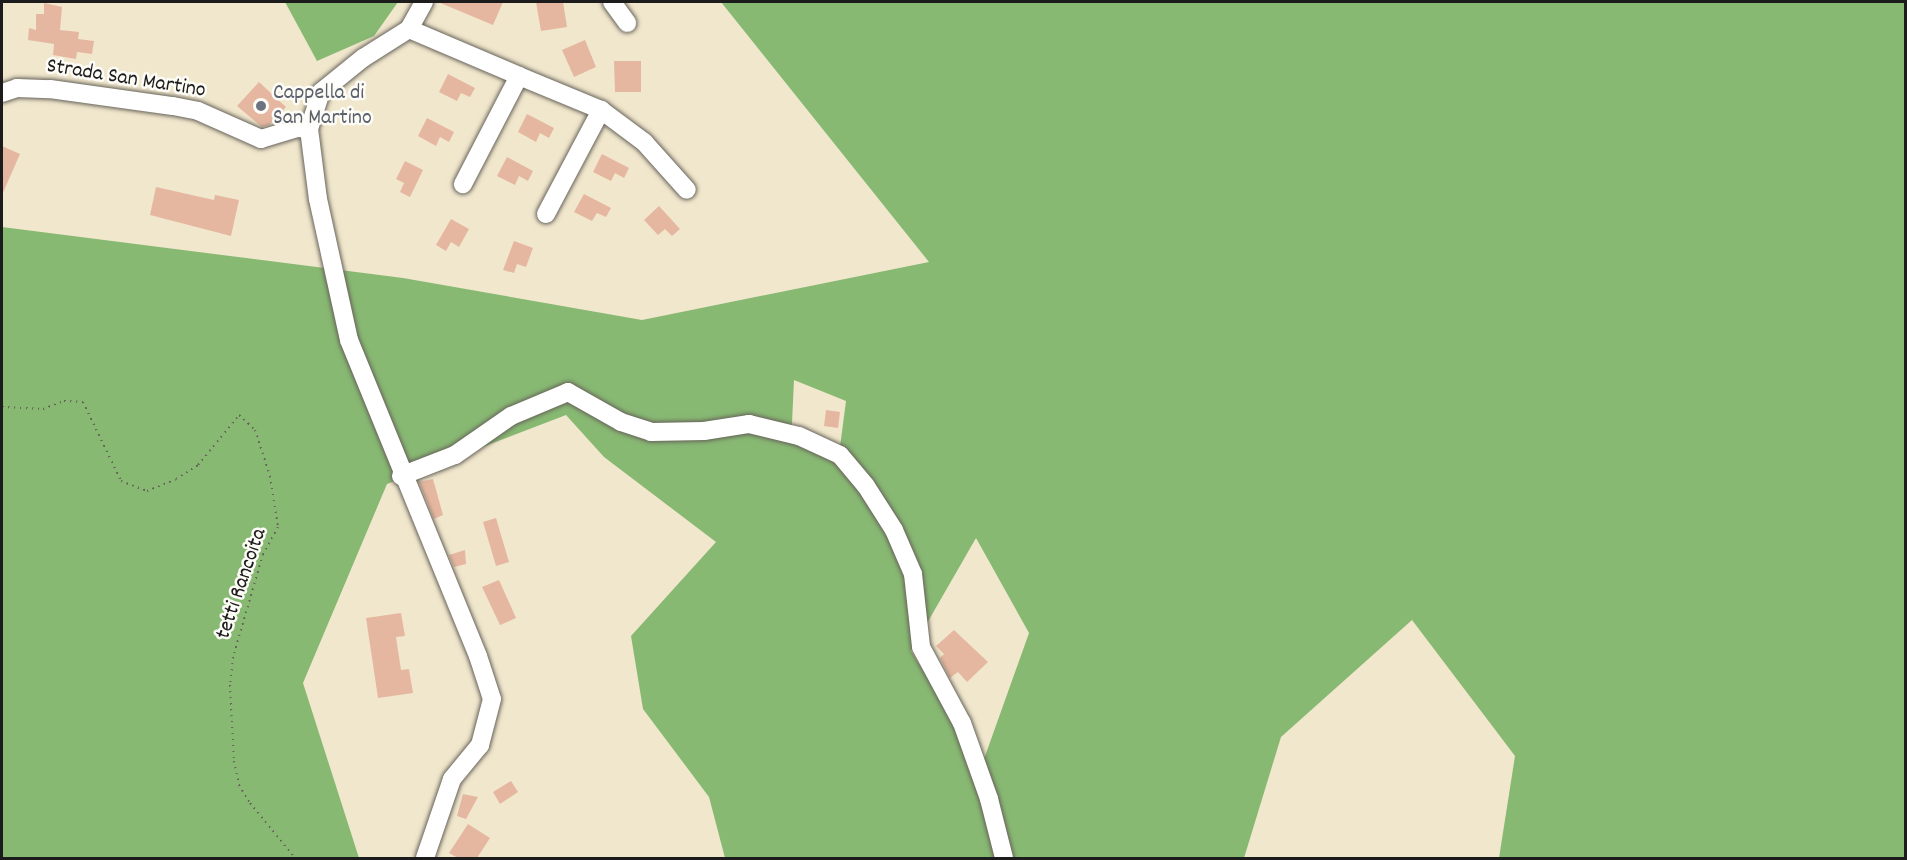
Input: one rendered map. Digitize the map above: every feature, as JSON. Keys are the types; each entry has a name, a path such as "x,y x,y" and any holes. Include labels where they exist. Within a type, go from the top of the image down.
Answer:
{"street":[{"path":"424,2 409,29 363,58 321,92 309,129 318,199 349,340 401,476 478,656 492,699 480,745 452,779 425,858"},
{"path":"612,2 627,23"},
{"path":"409,29 601,110 644,142 687,190"},
{"path":"463,184 519,76"},
{"name":"Strada San Martino","path":"2,93 17,88 50,89 173,106 198,111 261,139 298,128 309,129"},
{"path":"546,214 601,110"},
{"path":"401,476 455,456 511,416 568,392 621,423 651,432 704,431 748,424 799,436 840,455 867,486 894,530 914,574 921,647 962,723 989,799 1004,858"}],"path":[{"name":"tetti Rancoita","path":"2,407 43,409 64,400 83,402 121,481 147,491 176,480 198,465 239,415 255,430 270,476 278,526 263,554 233,657 230,685 234,761 239,785 250,803 294,858"}],"green space":[{"path":"285,2 398,2 374,36 317,61"},
{"path":"721,2 1905,2 1905,858 1499,858 1515,756 1412,620 1281,737 1244,858 1010,858 984,759 1029,633 976,538 911,651 957,725 1004,858 725,858 709,797 643,709 631,636 716,542 604,457 566,415 387,484 303,683 359,858 2,858 2,227 403,278 642,320 929,262","holes":["794,380 846,401 840,447 791,444"]}],"building":[{"path":"438,2 503,2 493,25"},
{"path":"536,2 563,2 567,27 541,31"},
{"path":"44,3 62,7 60,30 79,32 78,39 94,41 92,54 77,52 76,59 53,55 54,44 28,40 29,28 36,30 36,14 44,14"},
{"path":"585,40 596,67 574,77 562,50"},
{"path":"614,61 641,61 641,92 615,92"},
{"path":"448,74 475,88 470,97 461,93 457,101 439,92"},
{"name":"Cappella di San Martino","path":"259,82 286,107 269,125 262,127 237,106"},
{"path":"527,114 554,128 549,138 540,133 536,142 518,132"},
{"path":"427,118 454,132 449,142 440,137 436,146 418,136"},
{"path":"2,146 20,154 2,195"},
{"path":"602,154 629,168 624,178 615,173 611,181 593,172"},
{"path":"507,157 533,171 528,181 519,176 515,185 497,176"},
{"path":"405,161 423,170 410,197 400,192 404,183 396,179"},
{"path":"156,187 214,200 215,195 239,200 231,236 150,215"},
{"path":"584,194 611,208 606,217 597,213 592,221 574,212"},
{"path":"659,206 680,229 672,236 665,229 658,235 644,220"},
{"path":"451,219 469,229 459,247 451,242 446,251 436,245"},
{"path":"514,241 533,248 526,267 517,264 514,273 503,270"},
{"path":"826,410 840,412 838,428 824,426"},
{"path":"433,479 443,515 434,519 419,482"},
{"path":"496,518 509,562 496,566 483,522"},
{"path":"465,550 466,564 454,567 449,555"},
{"path":"499,580 516,618 500,625 482,587"},
{"path":"401,613 405,636 396,637 401,670 409,669 413,693 378,698 366,618"},
{"path":"954,630 988,662 967,682 958,672 950,678 940,658 944,654 936,646"},
{"path":"511,781 518,792 500,804 493,792"},
{"path":"463,794 478,797 466,819 457,816"},
{"path":"468,824 490,838 477,858 458,858 449,853"}],"place":[{"name":"Cappella di San Martino","path":"261,106"}]}
